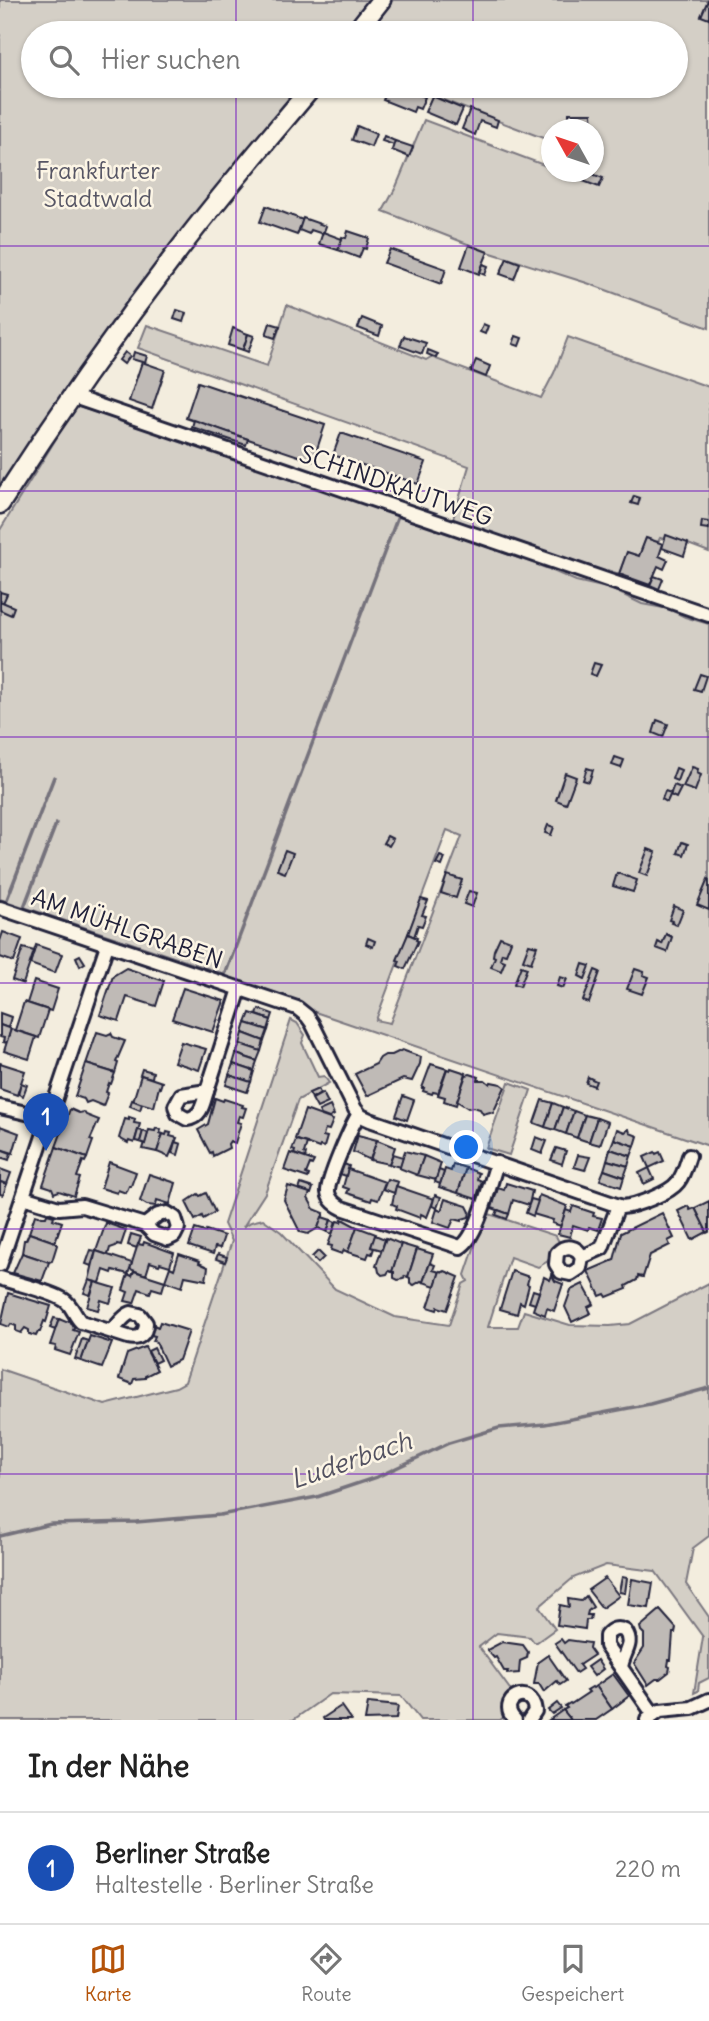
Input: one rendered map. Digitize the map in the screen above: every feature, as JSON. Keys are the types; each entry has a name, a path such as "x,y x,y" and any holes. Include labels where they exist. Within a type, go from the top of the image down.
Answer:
{"street":[{"path":"364,21 381,0"},
{"path":"0,504 71,396 178,250 303,98"},
{"name":"SCHINDKAUTWEG","path":"71,396 709,615"},
{"name":"AM MÜHLGRABEN","path":"0,908 297,1008 307,1016 359,1114"},
{"path":"0,1265 107,945"},
{"name":"AM MÜHLGRABEN","path":"207,1091 240,989"},
{"path":"0,1107 48,1118"},
{"path":"497,1163 473,1234 466,1245 460,1247 342,1208 331,1199 328,1188 351,1125 359,1114 370,1120 497,1163 618,1206 637,1204 674,1187 683,1174 689,1156"},
{"path":"23,1197 59,1208 82,1206 145,1225"},
{"path":"582,1257 595,1253 605,1244 618,1206"},
{"path":"0,1279 61,1298 71,1306 79,1320 110,1331"},
{"path":"621,1668 651,1718 663,1710 692,1709 709,1700"},
{"path":"516,1720 510,1715 509,1707 513,1699 523,1696 532,1700 535,1708 534,1714 528,1720"}],"green space":[{"name":"Frankfurter Stadtwald","path":"0,0 370,0 355,21 21,21 21,98 295,98 0,489"},
{"path":"393,0 709,0 709,328 587,283 488,252 383,211 424,120 541,164 541,182 604,182 604,119 541,119 541,137 438,98 688,98 688,21 376,21"},
{"path":"287,305 426,360 431,357 541,398 568,337 709,387 709,552 667,536 665,539 660,538 658,542 646,538 639,556 627,552 619,574 607,570 604,574 452,522 469,466 138,348 147,325 267,366"},
{"path":"76,406 373,506 576,581 611,589 642,604 669,609 709,624 709,1146 0,902 0,530","holes":["447,830 462,836 390,1023 376,1020"]},
{"path":"291,1020 297,1023 305,1035 302,1043 318,1077 324,1076 329,1083 298,1100 265,1193 243,1227 263,1219 281,1232 335,1289 395,1317 449,1325 463,1284 468,1281 465,1275 486,1213 556,1236 560,1244 553,1247 548,1261 538,1267 510,1257 488,1327 518,1327 524,1311 570,1325 630,1324 709,1283 709,1536 693,1548 686,1584 709,1617 709,1678 699,1683 698,1691 694,1693 703,1637 655,1571 606,1565 573,1578 539,1607 555,1629 537,1642 530,1637 497,1633 479,1647 512,1692 505,1697 504,1717 500,1720 420,1720 401,1696 330,1694 293,1720 0,1720 0,1369 105,1405 176,1387 185,1382 232,1241 224,1224"},
{"path":"509,1082 531,1090 509,1155 486,1148"}],"building":[{"path":"709,0 709,19 701,16"},
{"path":"425,98 420,109 415,107 413,112 383,100"},
{"path":"431,98 463,109 456,125 425,112"},
{"path":"470,109 498,120 496,127 480,121 475,135 462,129"},
{"path":"569,113 592,113 592,119 569,119"},
{"path":"357,126 376,134 371,147 352,140"},
{"path":"384,136 395,141 394,145 382,141"},
{"path":"395,141 413,147 409,157 392,150"},
{"path":"586,182 601,182 599,187"},
{"path":"266,206 303,220 297,235 260,222"},
{"path":"303,218 326,226 323,234 311,230 309,234 299,230"},
{"path":"348,231 369,238 366,249 363,248 359,258 338,250 342,237 346,238"},
{"path":"323,232 342,239 338,250 319,244"},
{"path":"469,245 488,252 479,274 461,267"},
{"path":"390,249 446,269 441,284 384,263"},
{"path":"507,258 520,263 514,279 500,274"},
{"path":"483,264 488,266 485,275 480,273"},
{"path":"177,310 186,313 183,322 174,319"},
{"path":"362,318 382,326 379,336 358,328"},
{"path":"270,323 280,326 275,338 266,335"},
{"path":"483,324 488,326 485,334 480,332"},
{"path":"233,328 248,334 243,350 228,345"},
{"path":"248,334 254,336 248,352 243,350"},
{"path":"404,336 426,343 422,354 400,346"},
{"path":"516,336 522,338 519,346 513,344"},
{"path":"428,350 438,354 436,358 427,354"},
{"path":"125,352 130,356 124,364 119,360"},
{"path":"134,352 147,356 145,363 132,359"},
{"path":"476,360 490,366 486,377 471,371"},
{"path":"142,362 165,370 152,409 129,401"},
{"path":"198,382 325,425 313,461 186,418"},
{"path":"194,420 248,439 246,445 192,427"},
{"path":"341,433 426,462 418,484 333,455"},
{"path":"634,496 640,498 638,505 631,503"},
{"path":"702,521 709,522 709,529 701,528"},
{"path":"666,535 688,543 684,556 662,548"},
{"path":"646,538 663,544 659,556 668,560 664,569 658,566 650,585 619,574 627,552 639,556"},
{"path":"654,576 663,579 659,589 650,585"},
{"path":"0,592 7,594 3,603 0,601"},
{"path":"0,601 14,607 11,615 0,610"},
{"path":"594,663 601,665 596,676 590,674"},
{"path":"700,674 706,676 701,691 694,689"},
{"path":"657,720 668,724 663,737 653,733"},
{"path":"615,757 624,760 621,768 612,765"},
{"path":"692,767 698,769 697,773 701,775 695,791 683,787"},
{"path":"587,768 593,770 589,782 583,780"},
{"path":"676,768 681,770 677,781 672,779"},
{"path":"565,773 576,777 566,804 556,800"},
{"path":"674,785 681,788 676,798 670,795"},
{"path":"665,791 671,793 667,802 662,799"},
{"path":"548,825 554,827 551,835 545,833"},
{"path":"387,836 393,839 389,846 383,843"},
{"path":"682,842 688,844 684,855 678,853"},
{"path":"648,849 656,852 647,876 639,873"},
{"path":"285,850 293,853 285,873 277,870"},
{"path":"440,856 445,858 442,866 436,864"},
{"path":"617,873 637,880 633,892 613,886"},
{"path":"447,875 462,880 456,898 441,893"},
{"path":"709,880 709,910 697,905"},
{"path":"469,891 477,893 472,907 464,904"},
{"path":"421,899 428,901 422,915 426,916 422,926 418,925 414,937 408,934"},
{"path":"674,906 683,910 677,925 669,920"},
{"path":"3,932 22,939 14,962 0,957"},
{"path":"408,934 418,941 405,969 398,966 400,961 397,960"},
{"path":"666,934 672,937 667,952 656,948 658,942 662,944"},
{"path":"500,937 511,941 506,954 502,953 500,959 505,961 501,971 491,967"},
{"path":"368,938 375,941 373,947 366,944"},
{"path":"529,944 537,946 531,963 523,960"},
{"path":"36,945 62,954 55,973 30,964"},
{"path":"23,948 34,951 23,984 12,980"},
{"path":"80,955 85,963 80,966 76,957"},
{"path":"583,964 590,966 585,979 579,976"},
{"path":"521,966 527,968 520,986 514,984"},
{"path":"126,968 164,981 156,1006 127,997 119,1021 100,1015 113,976"},
{"path":"635,969 649,977 642,994 627,989"},
{"path":"595,970 600,972 589,1003 583,1001"},
{"path":"560,977 567,979 563,988 557,986"},
{"path":"34,981 58,989 51,1011 27,1003"},
{"path":"183,988 224,1001 213,1032 172,1019"},
{"path":"24,1002 48,1010 39,1038 15,1030"},
{"path":"259,1009 273,1014 271,1020 257,1015"},
{"path":"0,1013 11,1017 8,1028 0,1025"},
{"path":"250,1013 271,1020 268,1030 246,1023"},
{"path":"246,1023 268,1030 264,1041 243,1033"},
{"path":"0,1025 11,1029 7,1043 0,1037"},
{"path":"11,1029 36,1037 29,1059 4,1051"},
{"path":"97,1032 107,1035 111,1033 113,1037 125,1041 116,1062 115,1073 86,1064"},
{"path":"243,1033 264,1041 261,1051 240,1044"},
{"path":"181,1042 206,1049 199,1070 174,1062"},
{"path":"240,1044 261,1051 257,1061 236,1054"},
{"path":"402,1050 421,1057 412,1081 403,1079 367,1096 355,1074 376,1064 385,1055"},
{"path":"236,1054 257,1061 254,1071 233,1064"},
{"path":"0,1063 25,1071 17,1095 0,1089"},
{"path":"86,1064 115,1073 111,1084 109,1083 103,1106 91,1101 86,1103 84,1099 75,1096"},
{"path":"233,1064 254,1071 251,1082 229,1075"},
{"path":"431,1064 447,1069 438,1093 432,1094 422,1088"},
{"path":"142,1069 153,1072 152,1078 140,1075"},
{"path":"447,1069 466,1073 456,1105 444,1101 445,1097 438,1095"},
{"path":"141,1075 162,1082 154,1107 133,1101"},
{"path":"229,1075 251,1082 247,1092 226,1085"},
{"path":"466,1075 479,1077 478,1080 505,1087 493,1113 483,1114 480,1109 468,1108 457,1101"},
{"path":"588,1077 596,1081 594,1086 586,1083"},
{"path":"21,1083 27,1085 23,1096 18,1094"},
{"path":"318,1089 320,1093 312,1098 309,1093"},
{"path":"323,1093 328,1103 317,1108 312,1099"},
{"path":"403,1096 414,1100 407,1120 396,1116"},
{"path":"215,1098 246,1108 243,1117 239,1116 237,1122 241,1123 235,1143 230,1141 229,1148 213,1156 198,1130 208,1124"},
{"path":"132,1100 142,1104 140,1110 130,1106"},
{"path":"542,1100 553,1103 545,1127 534,1123"},
{"path":"553,1103 563,1107 555,1130 545,1127"},
{"path":"330,1106 334,1115 329,1118 321,1115 319,1111"},
{"path":"563,1107 574,1111 566,1134 555,1130"},
{"path":"70,1109 84,1112 99,1120 90,1140 93,1141 87,1158 56,1147"},
{"path":"305,1110 333,1120 329,1130 325,1129 323,1136 327,1137 324,1147 319,1148 295,1139"},
{"path":"574,1111 585,1115 577,1138 566,1134"},
{"path":"585,1115 597,1118 589,1142 577,1138"},
{"path":"129,1117 135,1119 134,1123 140,1124 134,1143 119,1138 125,1119 129,1120"},
{"path":"597,1118 608,1122 600,1145 589,1142"},
{"path":"0,1126 19,1133 13,1153 0,1149"},
{"path":"156,1128 163,1134 157,1152 143,1149 149,1130 155,1131"},
{"path":"617,1129 625,1132 629,1129 630,1133 638,1136 635,1146 614,1139"},
{"path":"138,1130 143,1131 140,1142 135,1141"},
{"path":"143,1131 148,1133 145,1144 140,1142"},
{"path":"167,1132 177,1138 169,1157 157,1152 163,1134 166,1135"},
{"path":"358,1135 377,1140 370,1160 353,1152"},
{"path":"536,1137 547,1141 542,1154 532,1150"},
{"path":"614,1139 635,1146 631,1156 610,1149"},
{"path":"296,1140 307,1143 305,1158 294,1154 295,1151 292,1150"},
{"path":"377,1140 395,1147 389,1164 370,1160"},
{"path":"175,1142 181,1144 178,1155 172,1153"},
{"path":"56,1147 87,1158 83,1161 77,1177 80,1178 74,1196 59,1191 54,1193 52,1188 43,1185"},
{"path":"556,1148 566,1151 562,1164 551,1160"},
{"path":"0,1149 11,1153 9,1160 0,1157"},
{"path":"610,1149 631,1156 628,1166 607,1160"},
{"path":"405,1151 424,1156 417,1175 399,1168"},
{"path":"660,1152 664,1161 649,1168 644,1157"},
{"path":"290,1153 314,1161 306,1174 309,1175 308,1178 284,1170"},
{"path":"393,1154 403,1157 400,1167 389,1164"},
{"path":"578,1155 590,1157 585,1170 574,1167"},
{"path":"424,1156 441,1163 436,1180 417,1175"},
{"path":"607,1160 628,1166 624,1177 604,1170"},
{"path":"109,1162 136,1172 126,1193 101,1188"},
{"path":"344,1164 349,1166 346,1176 340,1174"},
{"path":"453,1164 466,1168 458,1193 439,1187 445,1169 451,1171"},
{"path":"466,1168 479,1173 477,1179 482,1181 476,1199 458,1193"},
{"path":"649,1168 654,1179 644,1184 639,1173"},
{"path":"0,1169 11,1173 7,1184 0,1182"},
{"path":"348,1169 385,1182 378,1200 372,1198 371,1201 347,1193 349,1189 343,1187"},
{"path":"439,1170 444,1172 440,1184 435,1182"},
{"path":"604,1170 624,1177 621,1187 600,1180"},
{"path":"149,1174 176,1183 170,1204 157,1200 156,1206 140,1201"},
{"path":"387,1179 398,1182 394,1193 383,1189"},
{"path":"0,1182 7,1184 3,1195 0,1194"},
{"path":"506,1183 532,1191 529,1205 513,1200 509,1214 492,1208 498,1188 504,1190"},
{"path":"301,1184 313,1188 311,1194 299,1190"},
{"path":"288,1186 310,1193 308,1198 314,1209 324,1213 318,1228 308,1234 300,1232 284,1200"},
{"path":"396,1186 434,1199 427,1217 421,1214 420,1218 396,1209 397,1206 392,1204"},
{"path":"206,1193 215,1212 195,1220 186,1202 198,1194 200,1196"},
{"path":"435,1195 441,1197 437,1208 432,1206"},
{"path":"539,1195 567,1206 561,1226 552,1223 553,1220 533,1214"},
{"path":"445,1199 467,1206 469,1217 462,1221 454,1219 450,1228 433,1222 437,1209 441,1211"},
{"path":"531,1199 538,1201 533,1216 526,1213"},
{"path":"709,1201 709,1232 707,1233 695,1208"},
{"path":"573,1206 602,1218 598,1230 573,1225 570,1237 558,1234 566,1210 571,1212"},
{"path":"688,1206 690,1210 695,1208 707,1232 692,1240 678,1211"},
{"path":"498,1210 509,1214 507,1219 496,1215"},
{"path":"662,1213 674,1238 668,1241 670,1245 650,1255 643,1277 638,1276 637,1280 626,1286 627,1289 607,1297 605,1294 600,1296 588,1271 614,1260 621,1233"},
{"path":"47,1214 62,1222 55,1242 29,1233 35,1215 46,1217"},
{"path":"322,1217 331,1220 327,1232 318,1228"},
{"path":"342,1219 357,1227 348,1252 344,1250 342,1254 331,1250 332,1246 328,1245 337,1221 341,1222"},
{"path":"331,1220 336,1222 332,1234 327,1232"},
{"path":"106,1223 126,1230 121,1245 110,1248 108,1255 96,1251"},
{"path":"357,1227 376,1234 371,1247 374,1248 372,1254 369,1253 367,1258 348,1252"},
{"path":"195,1229 224,1236 220,1248 215,1247 213,1254 189,1246"},
{"path":"29,1233 55,1242 57,1245 52,1261 22,1253 24,1240"},
{"path":"131,1234 141,1237 137,1248 128,1245"},
{"path":"375,1235 385,1239 382,1250 371,1247"},
{"path":"386,1238 401,1244 392,1272 382,1275 376,1266"},
{"path":"144,1242 174,1253 170,1266 150,1262 146,1275 130,1269 138,1244 143,1245"},
{"path":"401,1244 417,1249 408,1277 398,1280 392,1272"},
{"path":"417,1249 433,1254 423,1282 414,1285 408,1277"},
{"path":"91,1250 96,1251 91,1266 86,1264"},
{"path":"96,1251 132,1263 128,1274 104,1270 100,1283 89,1280"},
{"path":"318,1251 324,1257 318,1263 312,1257"},
{"path":"22,1253 49,1262 42,1281 13,1273"},
{"path":"179,1254 200,1261 199,1263 208,1267 206,1280 185,1276 182,1287 165,1281 170,1267 174,1269"},
{"path":"218,1254 227,1257 225,1262 216,1259"},
{"path":"430,1263 435,1265 433,1270 440,1272 435,1286 423,1282"},
{"path":"134,1271 165,1281 162,1291 152,1288 150,1293 139,1289 134,1303 125,1301 128,1292 123,1290 128,1274 132,1276"},
{"path":"440,1271 459,1277 447,1310 428,1307"},
{"path":"512,1271 529,1277 524,1304 520,1302 517,1314 500,1309"},
{"path":"552,1275 555,1281 563,1284 554,1311 547,1308 545,1315 533,1310 544,1277 550,1280"},
{"path":"89,1280 95,1282 90,1295 84,1293"},
{"path":"95,1282 115,1288 110,1303 101,1300 98,1310 87,1307"},
{"path":"583,1284 594,1304 588,1307 591,1313 572,1322 565,1307 571,1290"},
{"path":"533,1290 539,1292 535,1304 529,1302"},
{"path":"8,1293 51,1306 46,1322 44,1321 36,1336 29,1334 29,1330 25,1328 21,1333 16,1331 16,1326 1,1324"},
{"path":"54,1318 59,1319 55,1330 50,1328"},
{"path":"59,1319 66,1322 70,1320 73,1330 79,1332 70,1355 55,1350 56,1346 50,1345"},
{"path":"160,1322 189,1331 179,1360 167,1366 156,1342 153,1341 155,1336 151,1335 154,1325 158,1327"},
{"path":"90,1336 112,1343 102,1368 81,1361"},
{"path":"82,1339 88,1341 81,1361 75,1359"},
{"path":"145,1347 157,1370 145,1378 134,1379 132,1384 119,1379 127,1354"},
{"path":"154,1348 160,1360 154,1363 148,1351"},
{"path":"622,1577 627,1578 625,1593 619,1592"},
{"path":"605,1578 619,1596 602,1608 588,1590"},
{"path":"632,1579 653,1583 649,1608 628,1605"},
{"path":"586,1596 593,1607 588,1611 587,1615 591,1615 590,1620 586,1620 585,1629 557,1625 560,1605 569,1607 568,1599 581,1601"},
{"path":"660,1610 676,1628 673,1633 670,1667 669,1672 648,1685 634,1663 644,1648 644,1634 640,1627"},
{"path":"561,1639 564,1643 568,1640 590,1643 589,1648 594,1655 579,1665 582,1669 576,1673 555,1643"},
{"path":"502,1642 523,1645 528,1652 527,1658 520,1661 519,1673 507,1674 508,1671 504,1671 496,1657 487,1650"},
{"path":"548,1655 566,1681 560,1685 557,1681 544,1692 539,1684 534,1684 538,1662"},
{"path":"597,1660 603,1669 594,1676 587,1667"},
{"path":"613,1674 629,1696 612,1709 596,1686"},
{"path":"596,1686 612,1709 596,1720 571,1720 563,1710 567,1708 565,1706"},
{"path":"368,1703 398,1706 396,1719 365,1720"},
{"path":"557,1703 561,1708 552,1714 548,1710"},
{"path":"341,1706 351,1720 324,1720 323,1718"},
{"path":"563,1710 571,1720 549,1720"}],"waterway":[{"path":"0,900 225,975 398,516"},
{"path":"6,902 54,777"},
{"path":"24,907 56,824"},
{"name":"Luderbach","path":"0,1536 51,1524 136,1522 220,1515 317,1497 377,1477 449,1443 499,1428 545,1424 650,1404 709,1388"}],"place":[{"name":"Berliner Straße","path":"46,1151"}]}
